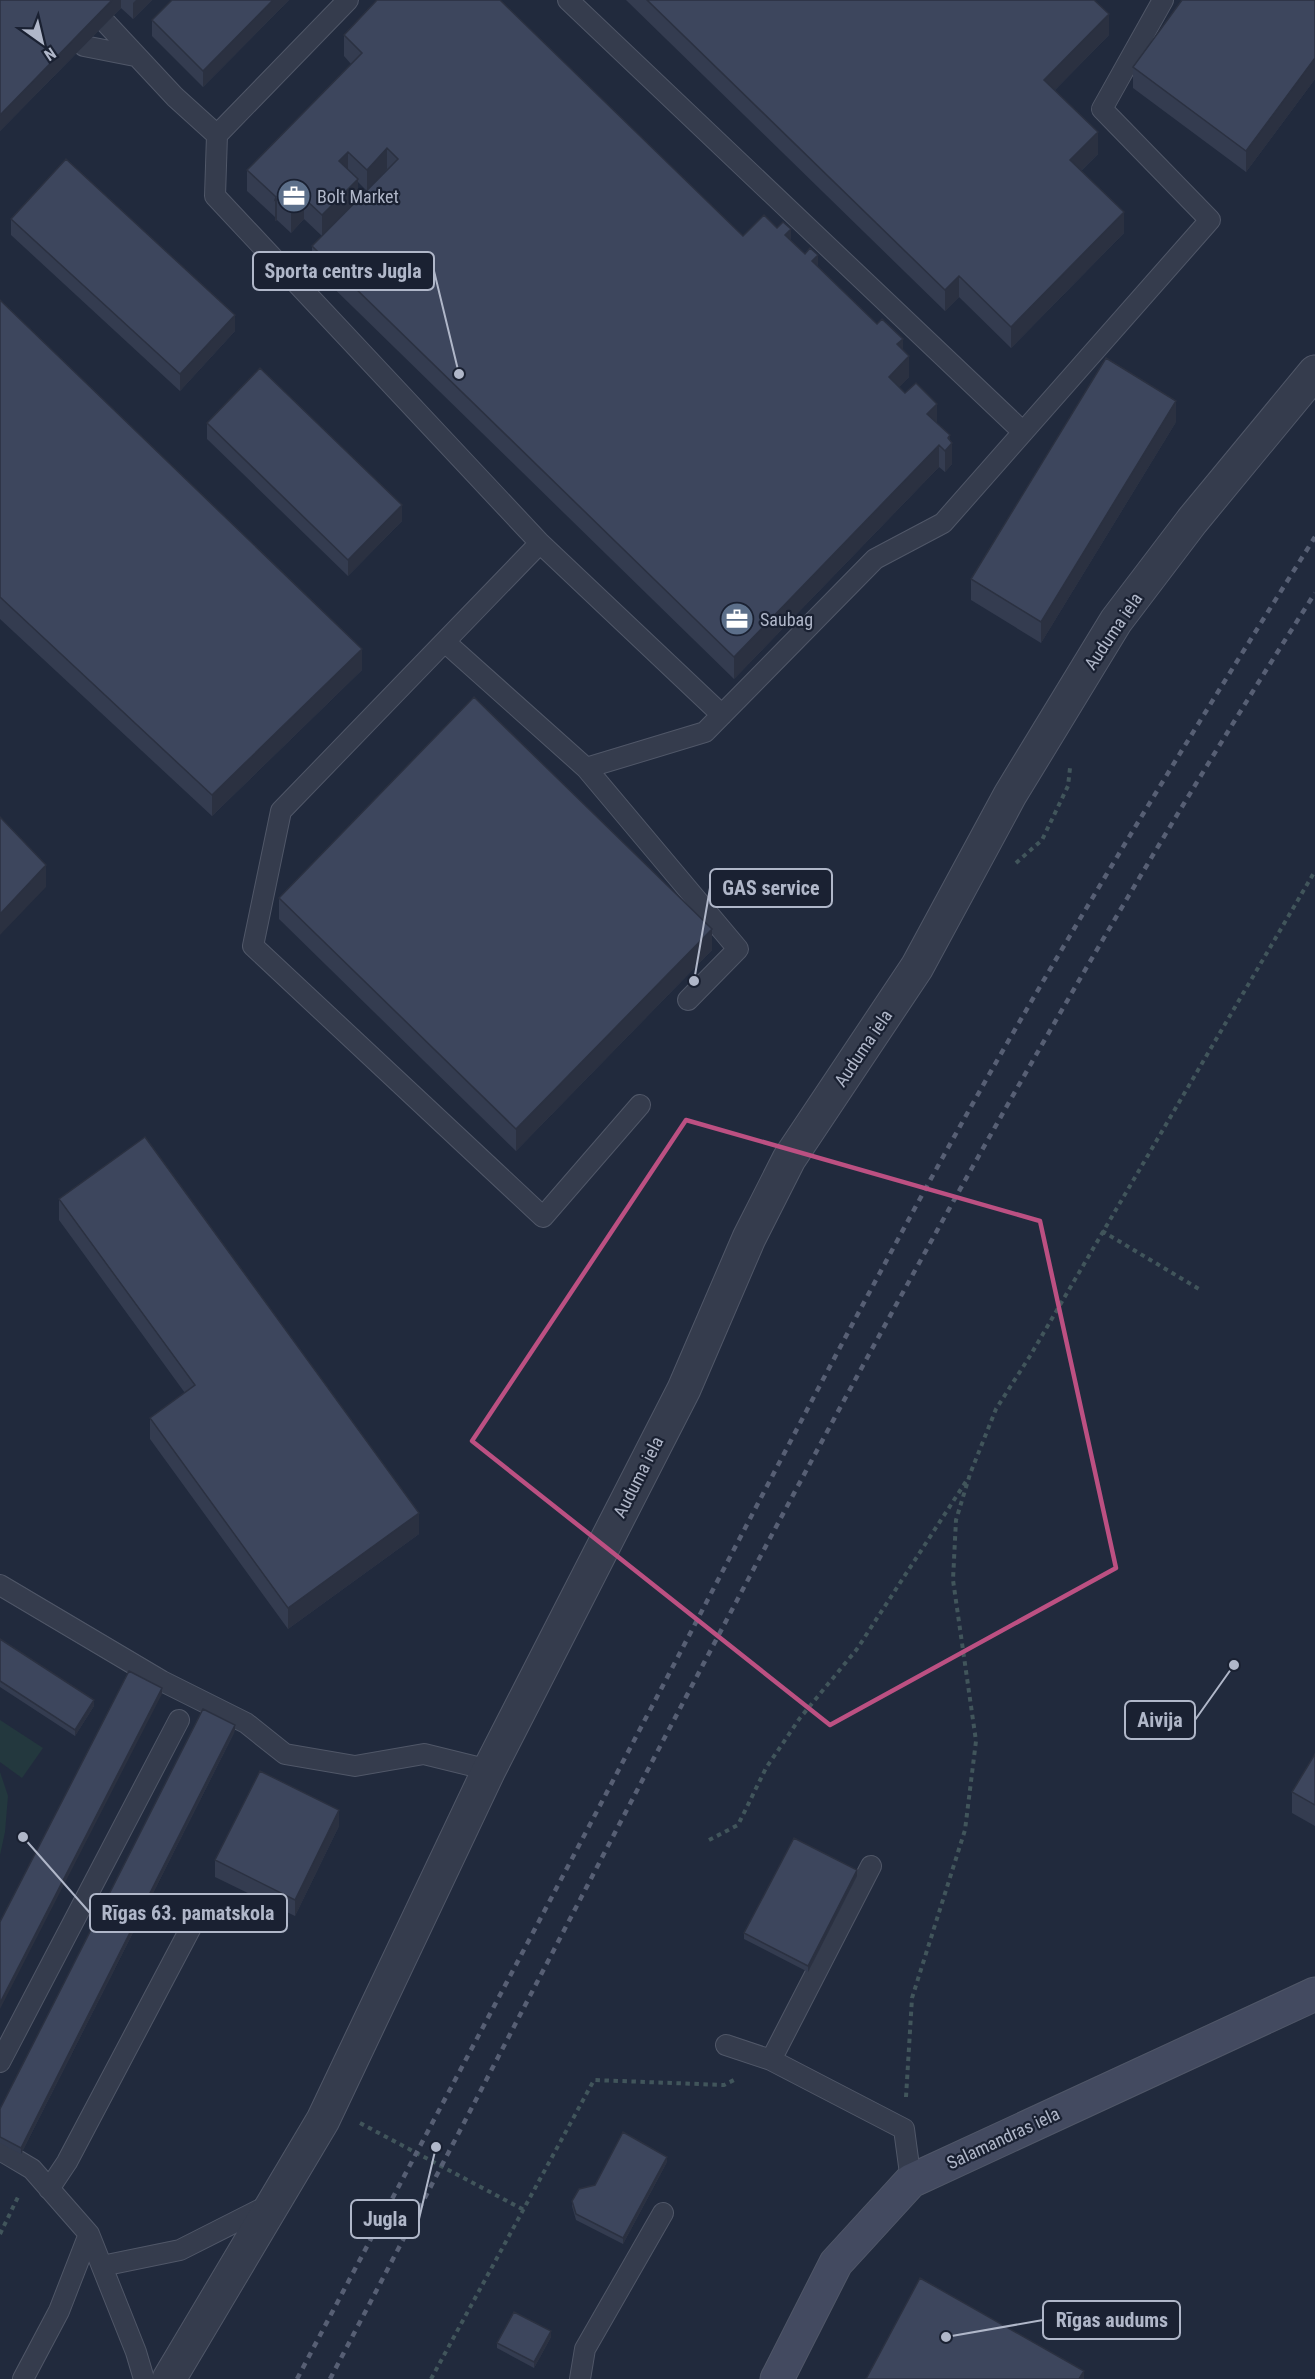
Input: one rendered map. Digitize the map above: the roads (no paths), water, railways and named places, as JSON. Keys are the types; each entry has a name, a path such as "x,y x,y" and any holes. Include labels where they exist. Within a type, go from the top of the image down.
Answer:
{"street":[{"name":"Auduma iela","path":"169,2379 277,2201 323,2120 489,1770 684,1389 749,1238 789,1159 917,967 1010,795 1116,621 1192,521 1315,372"},
{"name":"Salamandras iela","path":"777,2379 836,2263 911,2181 1315,1994"}],"lane":[{"path":"348,0 217,135 215,196 540,543 722,715"},
{"path":"568,0 1023,432"},
{"path":"586,768 705,732 875,559 943,523 1210,220 1102,109 1163,0"},
{"path":"106,23 175,97 217,135"},
{"path":"84,46 135,56"},
{"path":"540,543 281,811 253,946 543,1217 640,1105"},
{"path":"445,642 586,768 738,949 688,1000"},
{"path":"0,1585 162,1681 246,1723 285,1754 356,1766 424,1754 489,1770"},
{"path":"0,2062 179,1720"},
{"path":"771,2060 871,1866"},
{"path":"49,2189 67,2162 197,1916"},
{"path":"726,2045 771,2060 904,2129 911,2181"},
{"path":"0,2150 32,2169 89,2234 136,2352 144,2379"},
{"path":"102,2265 180,2250 277,2201"},
{"path":"580,2379 585,2349 663,2213"},
{"path":"23,2379 59,2311 89,2234"}],"railway":[{"path":"297,2379 804,1415 940,1163 1106,875 1315,537"},
{"path":"330,2379 684,1700 926,1251 1051,1029 1180,810 1315,593"}],"place":[{"name":"Bolt Market","path":"294,196"},
{"name":"Sporta centrs Jugla","path":"459,374"},
{"name":"Saubag","path":"737,619"},
{"name":"GAS service","path":"694,981"},
{"name":"Aivija","path":"1234,1665"},
{"name":"Rīgas 63. pamatskola","path":"23,1837"},
{"name":"Jugla","path":"436,2147"},
{"name":"Rīgas audums","path":"946,2337"}]}
